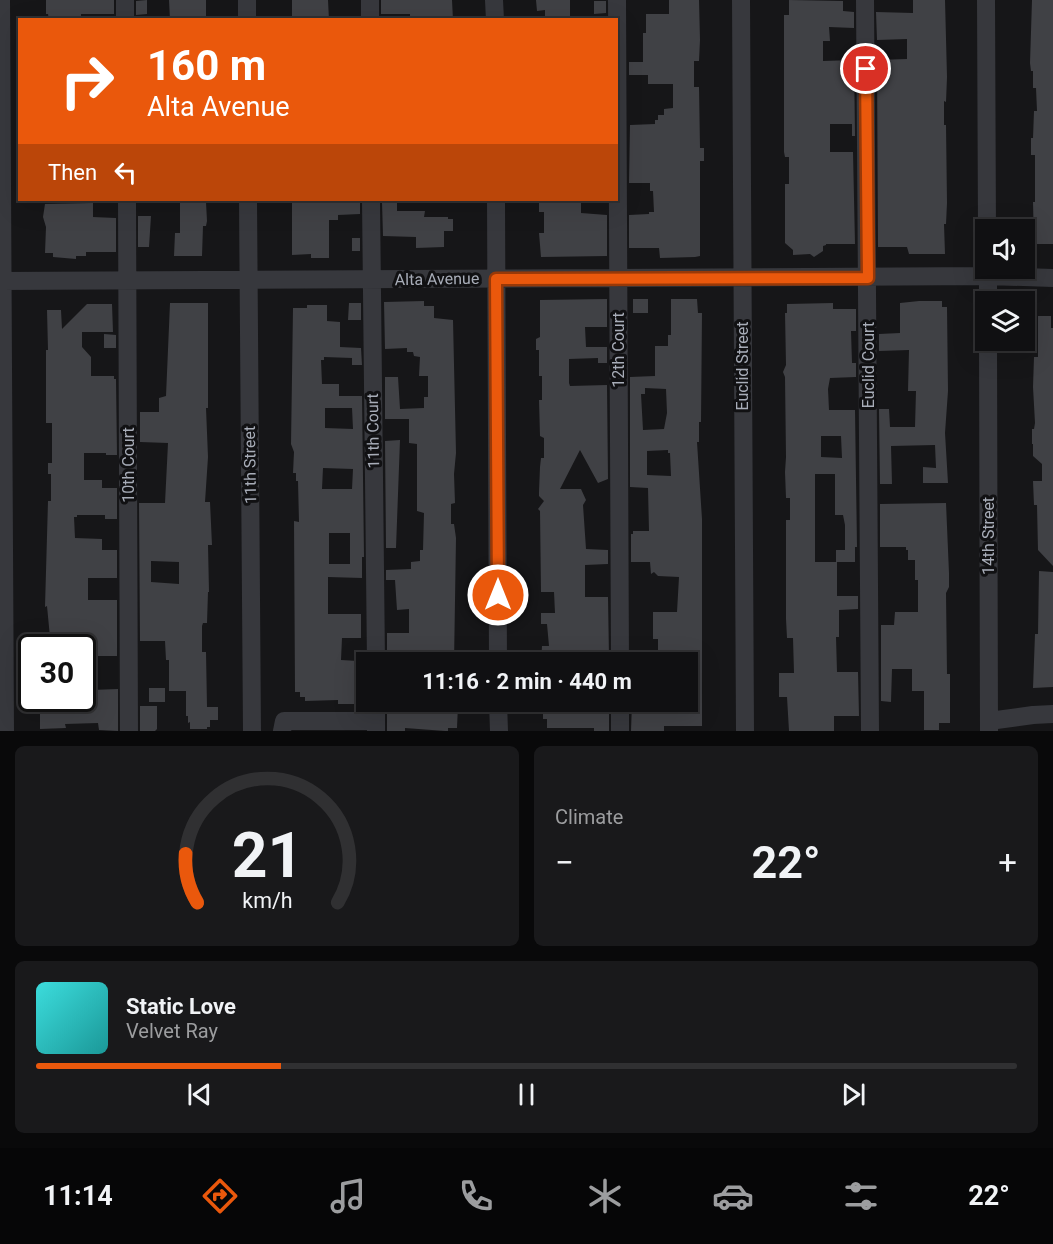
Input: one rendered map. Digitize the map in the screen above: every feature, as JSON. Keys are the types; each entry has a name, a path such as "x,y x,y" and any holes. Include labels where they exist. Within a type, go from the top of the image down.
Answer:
{"street":[{"path":"1,0 5,731"},
{"path":"125,0 125,18"},
{"path":"247,0 247,18"},
{"path":"370,0 370,18"},
{"path":"494,0 495,18"},
{"name":"12th Court","path":"617,0 617,18"},
{"name":"Euclid Street","path":"741,0 745,731"},
{"name":"Euclid Court","path":"865,0 870,731"},
{"path":"986,0 987,219"},
{"name":"10th Court","path":"127,201 129,731"},
{"name":"11th Street","path":"248,201 252,731"},
{"name":"11th Court","path":"371,201 376,652"},
{"path":"496,201 498,652"},
{"name":"12th Court","path":"618,201 620,652"},
{"name":"Alta Avenue","path":"1,281 868,278 975,273"},
{"name":"Alta Avenue","path":"1035,276 1053,278"},
{"name":"14th Street","path":"988,351 989,726"},
{"path":"498,712 499,731"},
{"path":"620,712 620,731"},
{"path":"989,726 1033,715 1053,714"},
{"path":"282,731 284,721 376,726"}],"building":[{"path":"46,0 114,0 114,14 81,14 81,18 49,18 46,14"},
{"path":"147,0 147,14 136,15 136,1"},
{"path":"169,0 206,0 206,18 170,18"},
{"path":"292,0 328,0 329,18 292,18"},
{"path":"381,0 452,0 453,18 410,18 410,14 381,14"},
{"path":"536,0 570,0 570,18 545,18 545,10 537,11"},
{"path":"669,0 699,0 699,61 694,61 694,87 699,87 700,148 704,148 704,161 700,161 700,256 695,257 660,258 659,248 629,248 629,215 654,212 653,191 650,191 650,183 629,183 630,125 655,124 658,115 664,115 664,109 673,108 673,84 648,84 648,75 629,75 629,62 643,62 643,33 646,33 646,14 669,14"},
{"path":"789,0 843,1 843,11 854,12 854,28 829,27 830,41 823,41 823,61 854,60 855,136 852,136 852,124 830,124 830,152 853,152 855,244 826,244 823,246 823,251 814,257 810,254 793,255 793,250 785,243 785,184 789,184 789,157 785,157 784,152 784,15 789,15"},
{"path":"913,0 945,0 947,77 944,125 946,125 947,203 946,224 944,224 945,254 909,254 907,247 878,247 877,60 907,59 907,39 877,40 876,12 913,13"},
{"path":"1032,0 1053,0 1053,244 1035,244 1033,202 1035,202 1035,155 1031,155 1031,138 1033,138 1034,111 1037,111 1036,88 1033,88 1033,71 1031,71"},
{"path":"594,1 606,1 606,13 594,14"},
{"path":"360,201 360,214 338,215 338,220 329,220 329,258 311,258 311,254 292,255 292,203"},
{"path":"539,201 581,201 581,213 607,215 607,256 541,257 539,233 544,233 544,212 539,212"},
{"path":"180,202 206,202 207,221 206,226 203,226 202,256 174,256 175,233 180,233"},
{"path":"382,202 397,202 397,211 425,211 424,217 453,219 453,231 444,231 444,247 416,248 416,237 383,236"},
{"path":"93,203 93,217 116,218 116,252 86,252 86,256 76,256 76,259 53,257 53,253 45,253 46,227 43,217 45,204"},
{"path":"138,216 151,216 149,247 138,247"},
{"path":"352,238 360,238 360,251 352,251"},
{"path":"607,299 607,327 585,327 586,347 607,347 607,363 598,363 598,358 569,359 569,383 570,386 607,385 608,479 598,483 580,450 560,489 581,489 586,500 583,505 586,549 608,550 608,564 585,565 585,597 608,597 609,652 542,652 542,646 549,646 547,624 541,624 541,613 555,613 554,592 541,592 540,511 538,509 544,501 539,496 539,492 541,458 544,458 544,438 540,436 539,400 542,400 542,376 539,376 539,350 536,350 536,339 540,337 540,300"},
{"path":"633,299 648,299 648,313 633,313"},
{"path":"671,299 697,299 698,313 702,313 701,422 699,422 699,442 697,442 702,519 702,726 664,726 664,731 631,731 632,712 698,712 698,652 658,652 658,639 653,639 653,612 677,612 679,577 658,576 654,572 651,574 650,562 631,562 631,534 633,531 649,531 648,488 630,487 630,377 655,376 655,346 668,346 668,335 671,335","holes":["645,388 666,389 667,413 664,429 643,430 641,394 645,394","668,450 670,453 671,476 647,475 647,451"]},
{"path":"424,301 424,306 434,306 434,318 453,320 456,453 455,503 451,504 451,524 454,524 456,538 454,652 387,652 387,633 409,633 409,609 397,610 395,580 386,580 386,570 411,569 411,562 420,561 420,550 423,550 424,513 417,511 417,444 409,443 409,419 385,419 385,377 398,377 400,409 424,408 424,397 428,397 428,376 419,376 420,357 414,356 413,352 407,352 407,348 385,349 384,302"},
{"path":"942,301 942,307 947,307 948,391 945,433 948,483 923,483 923,467 936,468 935,445 891,446 892,484 880,484 879,409 889,409 890,427 915,427 916,391 908,391 909,350 879,351 879,334 900,333 900,303"},
{"path":"170,303 208,303 208,408 206,408 208,457 205,502 210,502 212,545 208,545 209,592 207,623 203,623 202,626 202,652 206,652 207,707 218,707 218,720 210,720 210,727 207,729 190,729 190,722 188,723 188,716 186,716 186,691 169,691 169,660 166,660 165,641 140,641 139,503 165,503 168,443 140,442 140,412 159,412 159,398 166,396","holes":["151,561 179,562 179,584 151,582"]},
{"path":"349,303 361,303 361,320 348,320"},
{"path":"833,303 833,309 856,309 856,331 851,331 852,363 856,363 856,377 830,378 828,389 829,410 855,410 857,547 855,547 855,562 837,562 837,596 858,596 858,609 839,610 839,637 836,637 837,672 858,672 859,716 834,716 834,731 789,731 787,697 779,697 779,673 794,673 793,638 787,638 786,619 786,520 790,520 790,498 786,498 785,377 783,372 786,365 785,313 787,313 787,304","holes":["821,436 841,436 842,458 821,457","815,474 835,474 835,515 843,515 845,525 845,550 836,550 836,562 815,562"]},
{"path":"87,304 112,304 113,332 82,332 82,347 91,357 91,376 114,376 116,379 117,455 84,453 84,480 102,480 102,488 117,488 117,519 105,519 105,515 77,515 74,517 75,538 102,539 102,550 117,550 117,578 88,578 88,600 117,600 117,656 96,656 96,634 50,634 47,606 45,607 48,501 51,501 51,474 48,474 48,463 52,463 52,423 46,423 47,310 61,310 62,329"},
{"path":"327,305 327,321 340,322 340,347 361,348 362,365 352,365 352,358 324,357 324,360 321,360 322,384 339,384 339,396 362,396 364,557 362,557 362,578 328,577 328,614 361,614 361,638 342,638 341,660 356,661 356,704 338,704 338,700 305,701 305,697 300,697 300,692 295,692 294,521 299,522 298,481 296,481 296,473 293,473 294,452 291,444 293,308","holes":["325,408 352,408 353,429 325,428","323,468 353,469 352,489 322,489","329,533 350,533 350,564 329,564"]},
{"path":"1038,316 1051,316 1051,328 1053,328 1053,566 1038,550 1037,505 1034,505 1033,481 1042,481 1042,464 1033,456 1032,444 1032,429 1035,423 1034,357 1038,357"},
{"path":"104,334 116,335 116,348 104,348"},
{"path":"400,440 396,548 386,548 385,441"},
{"path":"946,503 949,573 949,587 946,593 947,674 950,674 950,723 939,723 939,730 924,730 924,691 912,691 912,669 892,669 891,702 881,701 881,625 894,625 895,612 918,612 918,580 915,580 915,560 908,560 906,547 880,547 880,504"},
{"path":"1039,571 1053,572 1053,687 1033,688 1035,634 1038,634"},
{"path":"149,688 165,688 165,702 149,702"},
{"path":"118,689 118,731 99,730 98,723 65,724 66,728 40,729 40,712 96,712 96,690"},
{"path":"140,706 157,706 157,729 155,731 140,731"},
{"path":"387,712 458,712 457,728 448,728 448,731 405,728 405,731 387,731"},
{"path":"543,712 609,712 609,731 594,731 594,728 547,728 547,719 543,719"}],"route":[{"path":"498,595 496,279 868,278 866,69"}]}
